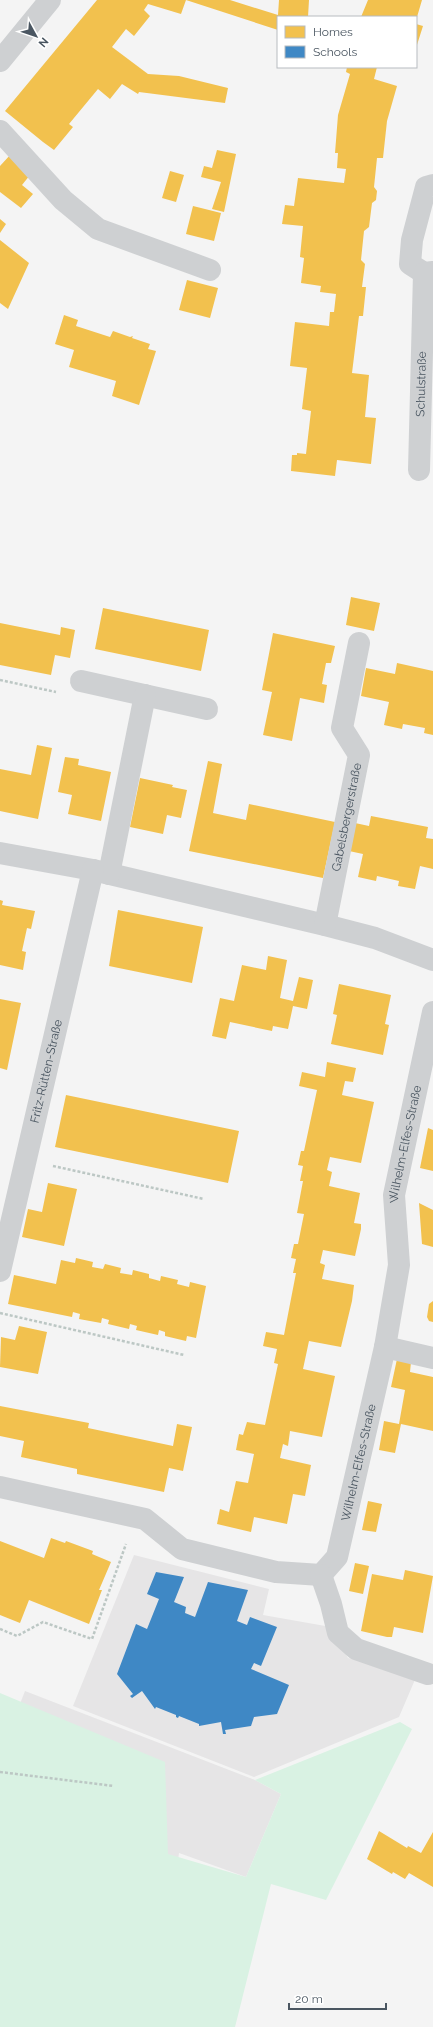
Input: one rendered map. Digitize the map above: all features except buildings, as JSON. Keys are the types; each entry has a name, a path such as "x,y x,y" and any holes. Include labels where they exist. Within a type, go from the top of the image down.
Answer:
{"street":[{"path":"0,61 50,0"},
{"path":"0,131 63,200 98,229 210,270"},
{"name":"Schulstraße","path":"419,470 428,272 410,264 412,240 426,188 433,185"},
{"name":"Gabelsbergerstraße","path":"325,925 359,755 342,728 359,643"},
{"path":"81,681 207,709"},
{"path":"101,872 145,695"},
{"path":"0,853 101,872 325,925 375,938 433,960"},
{"name":"Fritz-Rütten-Straße","path":"0,1271 7,1208 26,1160 101,872"},
{"name":"Wilhelm-Elfes-Straße","path":"321,1575 337,1558 385,1347 399,1265 394,1195 433,1012"},
{"path":"385,1347 433,1358"},
{"path":"0,1487 145,1519 182,1549 276,1572 321,1575 331,1604 338,1633 356,1649 428,1674"}],"path":[{"path":"0,680 56,692 81,681"},
{"path":"26,1160 204,1199"},
{"path":"0,1313 184,1355"},
{"path":"0,1629 17,1636 43,1622 92,1640 135,1517"},
{"path":"0,1772 114,1786"}],"shaded area":[{"path":"134,1555 269,1589 263,1615 331,1627 348,1658 417,1675 399,1717 254,1777 73,1706"},
{"path":"25,1691 255,1780 281,1794 246,1877 179,1853 156,2027 0,1755"}],"green space":[{"path":"0,1693 165,1762 168,1854 246,1877 281,1794 255,1780 400,1722 412,1729 326,1900 271,1884 235,2027 0,2027"}]}
